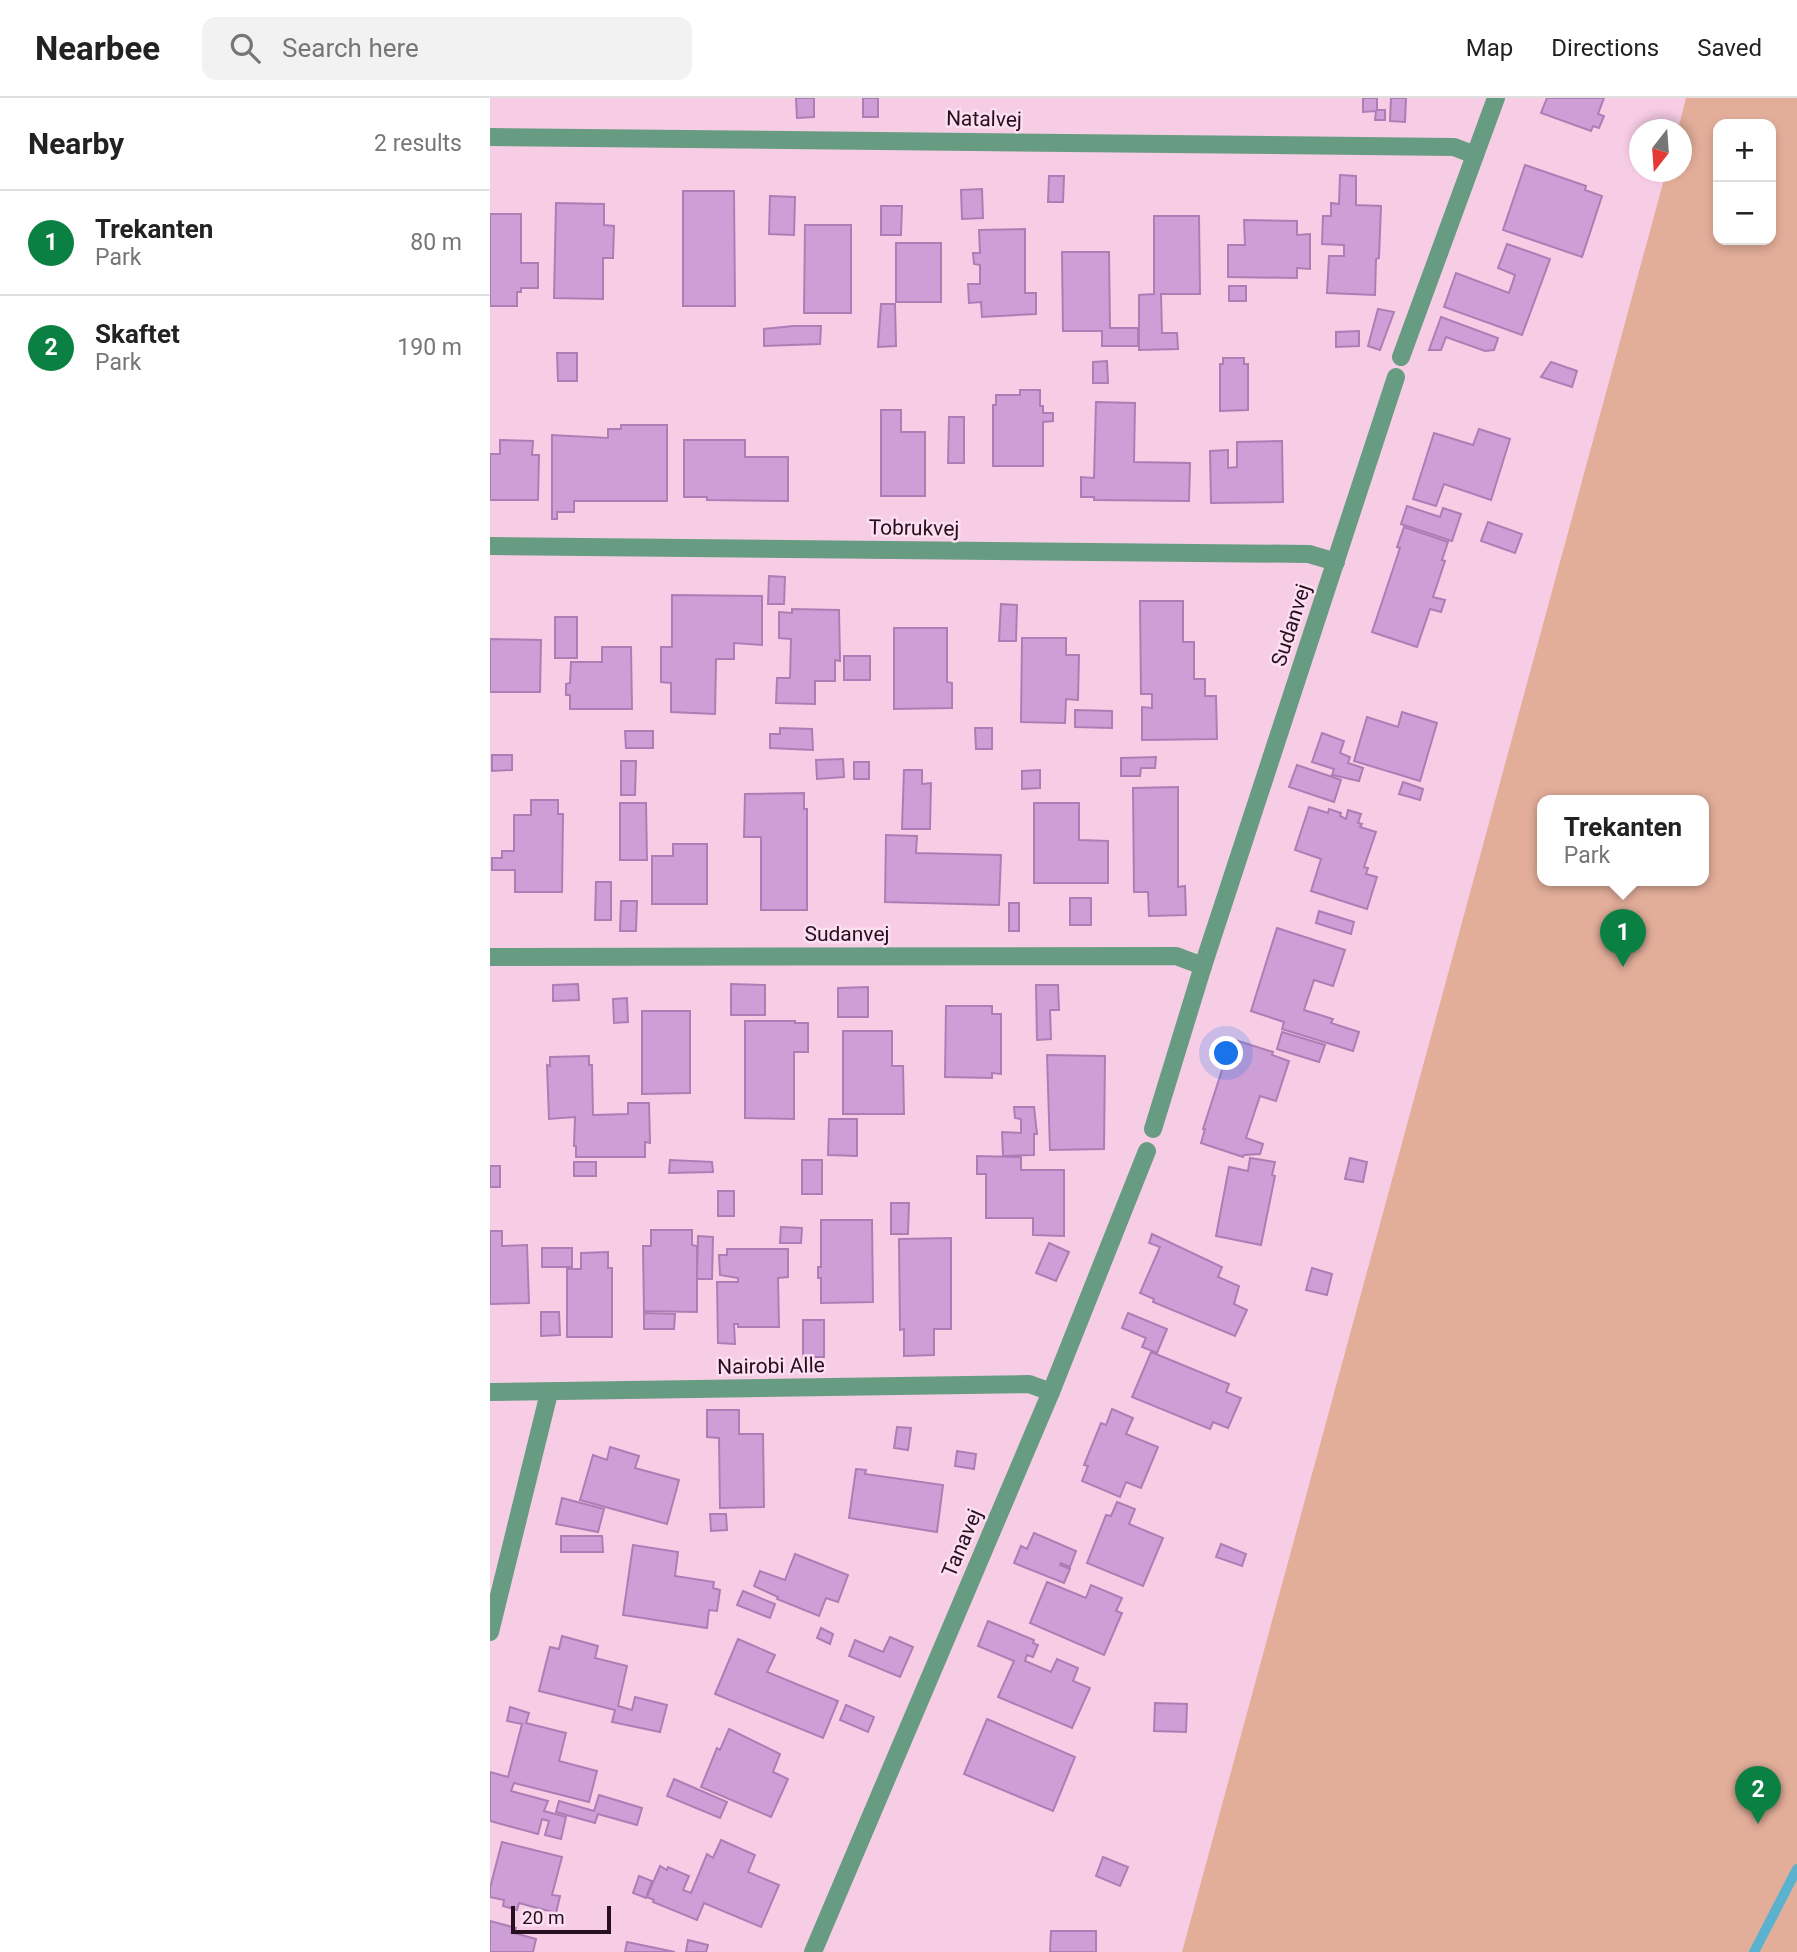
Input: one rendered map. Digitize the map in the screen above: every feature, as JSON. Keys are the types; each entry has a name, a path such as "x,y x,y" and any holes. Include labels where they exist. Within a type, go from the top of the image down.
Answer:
{"street":[{"path":"1401,357 1496,98"},
{"name":"Natalvej","path":"490,137 1454,147 1475,155"},
{"name":"Sudanvej","path":"1153,1129 1395,377"},
{"name":"Tobrukvej","path":"490,546 1309,554 1336,562"},
{"name":"Sudanvej","path":"490,957 1176,956 1203,967"},
{"name":"Tanavej","path":"813,1952 1051,1391 1147,1151"},
{"name":"Nairobi Alle","path":"490,1392 1029,1384 1051,1391"},
{"path":"490,1632 549,1392"}],"shaded area":[{"path":"1686,98 1797,98 1797,1952 1182,1952 1663,182 1692,182 1692,119 1681,119"}],"building":[{"path":"796,98 814,98 814,117 797,118"},
{"path":"863,98 878,98 878,117 863,117"},
{"path":"1363,98 1377,98 1377,110 1385,110 1385,120 1375,120 1376,111 1363,112"},
{"path":"1391,98 1406,98 1405,122 1390,121"},
{"path":"1547,98 1604,98 1598,114 1604,116 1599,128 1593,126 1591,131 1541,113"},
{"path":"1525,165 1586,186 1585,190 1602,196 1582,257 1503,230"},
{"path":"1340,175 1356,176 1356,205 1381,206 1375,295 1327,293 1329,256 1344,256 1344,245 1322,244 1323,216 1331,216 1331,203 1339,204"},
{"path":"1049,176 1064,176 1063,202 1048,202"},
{"path":"982,189 983,218 962,219 961,190"},
{"path":"683,191 734,191 735,306 683,306"},
{"path":"770,196 795,197 794,235 769,234"},
{"path":"556,203 604,204 604,225 614,226 613,258 603,258 603,299 554,298"},
{"path":"881,206 902,206 901,235 881,235"},
{"path":"490,214 521,214 521,263 538,263 538,288 521,288 521,292 517,292 517,306 490,306"},
{"path":"1154,216 1199,216 1200,294 1161,294 1162,333 1177,333 1178,349 1139,350 1139,295 1154,294"},
{"path":"1244,220 1297,221 1297,235 1310,234 1310,269 1297,268 1297,278 1228,277 1228,245 1245,245"},
{"path":"805,225 851,225 851,313 804,313"},
{"path":"1025,229 1025,293 1036,293 1036,314 982,317 981,302 969,303 968,284 980,284 980,265 974,264 973,253 980,253 979,230"},
{"path":"896,243 941,243 941,302 896,302"},
{"path":"1507,244 1550,259 1522,335 1444,307 1456,273 1509,293 1515,275 1498,268"},
{"path":"1062,252 1109,252 1110,328 1138,328 1138,346 1102,346 1102,331 1063,331"},
{"path":"1229,286 1246,286 1246,301 1229,301"},
{"path":"881,304 895,304 896,346 878,347"},
{"path":"1378,309 1394,312 1380,350 1368,346"},
{"path":"1441,317 1498,338 1494,350 1485,351 1446,337 1441,350 1429,350"},
{"path":"821,326 820,344 764,346 764,329"},
{"path":"1359,331 1359,346 1336,347 1336,332"},
{"path":"557,353 577,353 577,381 558,381"},
{"path":"1223,358 1244,358 1244,364 1248,364 1248,410 1220,411 1220,364 1223,364"},
{"path":"1107,361 1108,383 1093,383 1093,362"},
{"path":"1551,362 1577,371 1572,387 1541,377"},
{"path":"1020,390 1040,390 1043,413 1053,413 1053,421 1043,422 1043,466 993,466 993,405 996,405 996,395 1020,395"},
{"path":"1096,402 1135,403 1134,462 1190,463 1189,501 1094,500 1094,497 1081,497 1081,477 1094,478"},
{"path":"881,410 901,410 901,432 925,432 925,496 881,496"},
{"path":"949,417 964,417 964,463 948,463"},
{"path":"621,425 667,425 667,501 574,501 574,512 557,512 557,519 552,519 552,435 608,438 608,429 621,429"},
{"path":"1479,429 1510,439 1491,500 1444,484 1436,506 1413,499 1434,433 1473,445"},
{"path":"500,440 533,441 532,455 539,455 538,500 490,500 490,454 500,454"},
{"path":"684,440 745,440 745,457 788,457 788,501 707,500 707,497 684,497"},
{"path":"1282,441 1283,502 1211,503 1210,451 1228,450 1228,468 1237,467 1237,442"},
{"path":"1407,506 1440,517 1443,508 1461,514 1452,541 1401,524"},
{"path":"1488,522 1522,534 1515,553 1481,541"},
{"path":"1404,527 1448,542 1442,560 1445,561 1433,597 1445,600 1441,612 1430,609 1417,647 1372,632 1400,548 1397,547"},
{"path":"769,576 785,577 784,604 768,604"},
{"path":"672,595 762,596 762,645 734,643 734,659 716,659 715,714 671,712 671,683 661,682 661,647 672,647"},
{"path":"1140,601 1183,601 1183,642 1194,642 1194,679 1205,679 1205,696 1216,696 1217,739 1142,740 1142,707 1152,708 1152,694 1141,694"},
{"path":"1001,604 1017,605 1016,641 999,641"},
{"path":"792,609 839,610 840,661 835,660 835,681 815,681 815,704 776,703 777,678 790,678 791,639 779,638 779,612 792,613"},
{"path":"555,617 577,617 577,658 555,658"},
{"path":"894,628 947,628 947,682 952,683 952,708 894,709"},
{"path":"1022,638 1066,638 1066,655 1079,655 1078,700 1066,699 1065,723 1021,722"},
{"path":"490,639 541,640 540,692 490,692"},
{"path":"602,647 631,647 632,709 570,709 570,695 566,695 566,684 570,683 571,662 602,662"},
{"path":"844,656 870,656 870,680 844,680"},
{"path":"1075,710 1112,711 1112,728 1075,727"},
{"path":"1402,712 1437,723 1420,781 1354,761 1367,717 1398,727"},
{"path":"780,728 812,729 813,750 770,748 770,734 780,734"},
{"path":"975,728 992,728 992,749 976,749"},
{"path":"625,731 653,731 653,748 626,748"},
{"path":"1322,733 1344,741 1340,753 1350,757 1348,763 1363,768 1359,781 1332,775 1334,769 1312,762"},
{"path":"492,755 512,755 512,770 492,771"},
{"path":"1156,757 1155,768 1141,768 1140,776 1121,776 1121,758"},
{"path":"843,759 844,777 817,779 816,760"},
{"path":"621,761 636,761 635,795 621,795"},
{"path":"854,762 869,762 869,779 854,779"},
{"path":"1297,765 1341,780 1334,802 1289,787"},
{"path":"904,770 922,770 922,784 931,783 930,829 902,829"},
{"path":"1040,770 1040,788 1022,789 1022,771"},
{"path":"1403,782 1423,789 1420,800 1399,794"},
{"path":"1178,787 1178,887 1185,886 1186,915 1149,916 1148,892 1134,892 1133,788"},
{"path":"804,793 804,809 807,809 807,910 761,910 761,837 744,837 745,794"},
{"path":"531,800 558,800 558,814 563,814 562,892 515,892 515,870 492,870 492,858 502,858 502,851 514,851 514,815 531,815"},
{"path":"620,803 646,803 647,860 620,860"},
{"path":"1034,803 1079,803 1079,840 1108,841 1108,883 1034,883"},
{"path":"1309,807 1328,813 1329,809 1341,813 1340,816 1346,819 1348,810 1361,814 1358,823 1362,824 1360,827 1376,832 1364,867 1368,868 1366,874 1377,877 1367,909 1311,891 1321,859 1295,850"},
{"path":"886,835 917,836 916,853 1001,855 999,905 885,902"},
{"path":"673,844 707,844 707,904 652,904 652,856 673,856"},
{"path":"596,882 611,882 611,920 595,920"},
{"path":"1070,898 1091,898 1091,925 1070,925"},
{"path":"621,901 637,901 636,931 620,931"},
{"path":"1009,903 1019,903 1019,931 1009,931"},
{"path":"1319,911 1354,922 1351,934 1316,923"},
{"path":"1277,928 1345,950 1333,986 1314,980 1304,1010 1333,1019 1331,1023 1359,1032 1353,1051 1282,1029 1284,1022 1251,1011"},
{"path":"578,984 579,1000 553,1001 553,985"},
{"path":"731,984 765,985 765,1015 731,1015"},
{"path":"1036,985 1058,985 1059,1010 1050,1010 1051,1039 1037,1040"},
{"path":"868,987 868,1017 838,1017 838,988"},
{"path":"627,998 628,1022 614,1023 613,999"},
{"path":"946,1006 992,1006 992,1014 1001,1014 1001,1074 992,1073 992,1078 945,1077"},
{"path":"642,1011 690,1011 690,1093 642,1094"},
{"path":"745,1021 808,1023 808,1052 794,1052 794,1119 745,1118"},
{"path":"843,1031 892,1031 892,1066 903,1066 904,1114 843,1114"},
{"path":"1282,1032 1325,1045 1319,1062 1277,1049"},
{"path":"1232,1039 1273,1052 1272,1055 1289,1061 1276,1101 1260,1096 1246,1138 1263,1144 1260,1154 1243,1157 1201,1143"},
{"path":"1047,1055 1105,1056 1104,1149 1050,1150"},
{"path":"589,1056 589,1065 592,1065 593,1115 628,1114 628,1103 649,1103 650,1143 645,1142 645,1157 576,1157 575,1117 549,1119 547,1065 550,1066 550,1057"},
{"path":"1014,1107 1034,1107 1037,1134 1034,1134 1034,1155 1003,1156 1002,1132 1021,1133 1021,1119 1015,1118"},
{"path":"829,1119 857,1119 857,1156 828,1155"},
{"path":"977,1156 1021,1157 1021,1170 1064,1170 1064,1236 1033,1235 1033,1218 986,1218 986,1174 977,1174"},
{"path":"1250,1158 1275,1162 1272,1175 1275,1176 1261,1245 1216,1236 1229,1167 1248,1171"},
{"path":"1350,1158 1367,1162 1363,1182 1345,1179"},
{"path":"670,1160 712,1162 713,1172 669,1173"},
{"path":"802,1160 822,1160 822,1194 802,1194"},
{"path":"574,1162 596,1162 596,1176 574,1176"},
{"path":"490,1166 500,1166 500,1187 490,1187"},
{"path":"718,1191 734,1191 734,1216 718,1216"},
{"path":"891,1203 909,1203 908,1234 891,1234"},
{"path":"821,1220 872,1220 873,1302 821,1303 818,1267 821,1267"},
{"path":"781,1227 802,1228 801,1243 780,1243"},
{"path":"651,1230 692,1230 692,1245 697,1246 697,1312 644,1311 643,1246 651,1246"},
{"path":"490,1231 502,1231 502,1246 527,1245 529,1303 490,1304"},
{"path":"1152,1234 1222,1267 1218,1277 1239,1286 1234,1304 1247,1310 1235,1336 1153,1302 1154,1299 1140,1293 1160,1247 1149,1243"},
{"path":"698,1236 713,1237 712,1279 697,1279"},
{"path":"951,1238 951,1329 934,1329 934,1355 904,1356 904,1329 900,1330 899,1239"},
{"path":"1049,1243 1069,1252 1056,1281 1036,1273"},
{"path":"542,1248 572,1248 572,1267 542,1267"},
{"path":"727,1249 788,1249 788,1277 778,1278 779,1327 738,1327 738,1324 734,1324 735,1344 718,1343 717,1282 738,1282 738,1278 720,1275 719,1255 727,1255"},
{"path":"608,1252 608,1268 612,1268 612,1337 567,1337 567,1269 581,1269 581,1253"},
{"path":"1312,1268 1332,1274 1327,1295 1306,1290"},
{"path":"541,1312 559,1312 560,1335 541,1336"},
{"path":"644,1313 675,1314 674,1329 644,1329"},
{"path":"1128,1313 1167,1329 1157,1353 1142,1347 1146,1338 1122,1328"},
{"path":"803,1320 824,1320 824,1357 803,1357"},
{"path":"1151,1352 1229,1384 1226,1392 1241,1398 1228,1428 1213,1422 1210,1429 1132,1397"},
{"path":"1112,1409 1133,1418 1126,1434 1158,1447 1141,1488 1126,1482 1120,1497 1082,1481 1088,1466 1084,1465 1101,1423 1106,1425"},
{"path":"707,1410 739,1410 739,1434 763,1434 764,1507 720,1508 719,1438 707,1437"},
{"path":"897,1427 911,1428 908,1450 894,1448"},
{"path":"610,1447 639,1456 635,1468 679,1480 667,1524 580,1500 593,1455 607,1460"},
{"path":"957,1451 976,1454 974,1469 955,1466"},
{"path":"856,1469 866,1470 865,1474 943,1485 937,1532 849,1518"},
{"path":"562,1498 604,1509 598,1532 556,1524"},
{"path":"1117,1502 1135,1509 1129,1524 1163,1538 1143,1586 1087,1563 1106,1515 1111,1516"},
{"path":"710,1514 726,1514 727,1530 711,1531"},
{"path":"1034,1533 1076,1551 1070,1567 1061,1563 1060,1565 1070,1569 1064,1583 1014,1563 1021,1546 1027,1549"},
{"path":"561,1536 602,1536 603,1552 561,1552"},
{"path":"1221,1544 1246,1554 1242,1566 1216,1557"},
{"path":"633,1545 678,1552 675,1576 714,1582 713,1588 720,1590 717,1611 709,1610 707,1628 623,1615"},
{"path":"795,1554 848,1575 838,1602 826,1598 819,1616 777,1599 778,1597 754,1586 760,1571 785,1580"},
{"path":"1047,1582 1086,1598 1091,1585 1122,1598 1116,1611 1122,1613 1104,1655 1030,1623"},
{"path":"743,1591 775,1604 770,1618 737,1605"},
{"path":"988,1621 1034,1640 1033,1643 1038,1645 1033,1657 1027,1655 1025,1661 1051,1672 1057,1659 1078,1668 1073,1681 1090,1688 1072,1728 998,1697 1014,1661 978,1646"},
{"path":"821,1628 833,1634 830,1644 817,1638"},
{"path":"562,1636 598,1646 595,1658 627,1666 618,1706 632,1710 635,1697 667,1705 660,1732 612,1722 615,1710 539,1691 550,1647 559,1649"},
{"path":"890,1637 913,1647 900,1677 849,1656 855,1640 883,1652"},
{"path":"738,1639 775,1655 767,1672 838,1701 823,1738 715,1694"},
{"path":"1155,1703 1187,1704 1186,1732 1154,1731"},
{"path":"846,1705 874,1717 868,1732 840,1720"},
{"path":"510,1707 529,1713 526,1723 566,1733 559,1761 597,1771 589,1802 514,1783 511,1791 548,1801 544,1811 566,1817 561,1839 545,1835 549,1821 542,1819 538,1834 490,1821 490,1772 508,1777 522,1724 507,1721"},
{"path":"987,1719 1075,1757 1053,1811 964,1774"},
{"path":"729,1729 780,1754 773,1772 788,1779 771,1817 701,1787 717,1748 720,1750"},
{"path":"674,1779 727,1802 720,1818 667,1796"},
{"path":"599,1795 642,1808 637,1825 598,1814 595,1823 556,1812 559,1801 594,1811"},
{"path":"721,1840 755,1855 748,1872 779,1885 761,1927 704,1903 697,1920 647,1897 660,1866 689,1876 683,1890 691,1893 707,1854 713,1858"},
{"path":"502,1842 562,1857 552,1895 560,1896 556,1913 519,1903 517,1910 503,1906 504,1900 490,1897"},
{"path":"1103,1857 1128,1867 1120,1886 1096,1876"},
{"path":"639,1876 652,1881 646,1898 633,1893"},
{"path":"490,1921 516,1928 514,1933 536,1939 533,1952 490,1952"},
{"path":"1051,1931 1096,1931 1096,1952 1050,1952"},
{"path":"688,1940 708,1945 706,1952 686,1952"},
{"path":"627,1942 675,1952 625,1952"}],"waterway":[{"path":"1754,1952 1797,1869"}],"place":[{"name":"Trekanten","path":"1623,967"},
{"name":"Skaftet","path":"1758,1824"}]}
